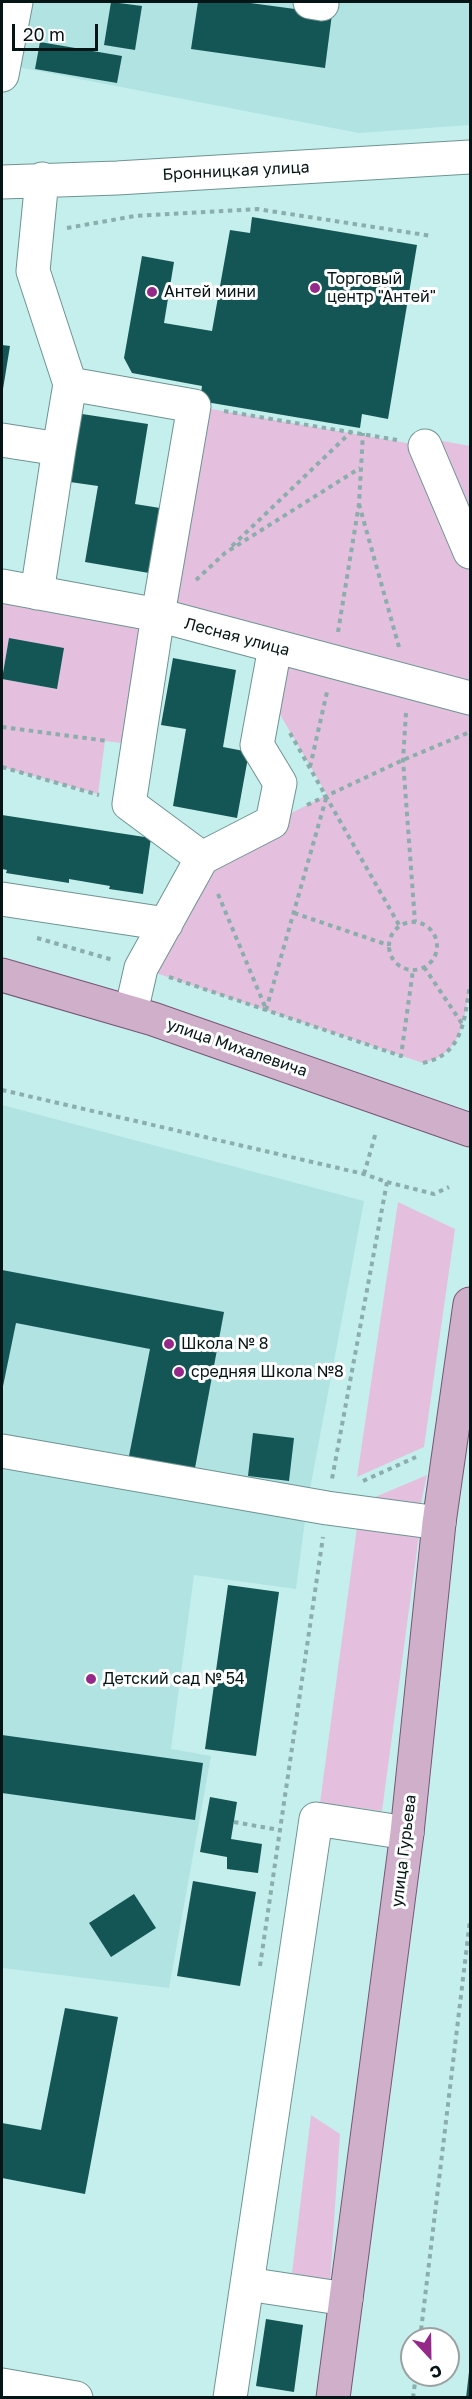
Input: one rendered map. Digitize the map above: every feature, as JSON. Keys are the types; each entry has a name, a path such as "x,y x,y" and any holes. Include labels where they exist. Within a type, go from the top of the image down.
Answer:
{"main road":[{"name":"улица Михалевича","path":"2,975 131,1012 471,1130"},
{"name":"улица Гурьева","path":"333,2397 407,1833 440,1523 471,1305"}],"street":[{"path":"2,75 16,2"},
{"name":"Бронницкая улица","path":"2,182 140,177 471,157"},
{"path":"37,593 70,384 33,271 42,179"},
{"path":"70,384 194,406 158,615 129,804 202,858"},
{"path":"2,440 59,449"},
{"path":"425,446 471,552"},
{"name":"Лесная улица","path":"2,586 158,615 471,698"},
{"path":"131,1012 141,968 202,858 272,822 280,783 257,745 275,647"},
{"path":"2,899 166,924"},
{"path":"2,1451 327,1508 440,1523"},
{"path":"230,2397 316,1819 407,1833"},
{"path":"247,2284 346,2299"},
{"path":"2,2385 76,2397"}],"path":[{"path":"37,233 135,216 257,209 432,236"},
{"path":"194,406 352,431 425,446"},
{"path":"192,584 352,431"},
{"path":"310,767 333,662 358,504 363,433"},
{"path":"225,553 360,468"},
{"path":"267,692 399,926"},
{"path":"2,727 138,745"},
{"path":"272,822 403,759 471,732"},
{"path":"2,767 129,804"},
{"path":"266,1010 327,795"},
{"path":"202,858 266,1010"},
{"path":"294,913 388,945"},
{"path":"407,922 419,922 426,925 434,934 437,949 433,959 424,967 413,970 402,968 395,963 389,953 388,945 391,934 399,926 407,922"},
{"path":"34,937 141,968 401,1056 413,970"},
{"path":"424,967 463,1026"},
{"path":"423,1063 437,1059 456,1042 463,1026 471,985"},
{"path":"2,1090 364,1174 434,1194 449,1187"},
{"path":"364,1174 376,1132"},
{"path":"259,1972 327,1508 387,1182"},
{"path":"360,1483 421,1455 449,1456"},
{"path":"234,1822 279,1830"},
{"path":"421,2327 471,1920"}],"shaded area":[{"path":"2,2 470,2 470,125 359,133 2,64"},
{"path":"194,406 424,446 426,438 470,446 470,985 463,1022 454,1043 446,1052 423,1063 141,968 202,858 327,795 267,692 275,647 158,615"},
{"path":"2,586 158,615 138,745 105,741 98,794 2,767 2,679","holes":["9,639 56,689 2,679"]},
{"path":"2,1105 364,1201 307,1505 296,1589 194,1575 171,1749 211,1756 169,1988 2,1968"},
{"path":"398,1202 455,1229 424,1447 357,1477"},
{"path":"427,1475 419,1512 361,1503"},
{"path":"357,1527 419,1535 382,1811 320,1803"},
{"path":"311,2115 340,2134 330,2281 292,2273"}],"building":[{"path":"111,2 142,6 135,50 104,45"},
{"path":"198,2 243,2 332,14 325,68 191,49"},
{"path":"40,42 122,56 117,83 35,69"},
{"name":"Торговый центр \"Антей\"","path":"252,217 417,245 388,419 362,414 360,428 200,401 202,386 132,373 124,358 142,256 174,262 164,323 212,331 230,230 250,233"},
{"path":"2,345 10,346 3,389 2,389"},
{"path":"82,414 148,424 135,504 160,508 149,573 85,562 98,486 70,482"},
{"path":"9,638 64,648 57,689 2,679"},
{"path":"173,658 236,670 223,747 249,752 237,818 173,806 186,729 161,725"},
{"path":"2,815 151,838 143,894 109,889 110,886 69,879 69,883 6,873 7,870 2,869"},
{"name":"средняя Школа №8","path":"2,1270 224,1312 195,1468 129,1456 150,1349 16,1323 2,1391"},
{"path":"253,1433 294,1438 289,1481 248,1476"},
{"path":"228,1585 279,1592 256,1756 205,1749"},
{"path":"2,1735 203,1763 195,1820 2,1793"},
{"path":"210,1797 237,1802 231,1839 262,1844 258,1873 227,1869 227,1857 200,1852"},
{"path":"193,1881 256,1892 240,1986 177,1976"},
{"path":"134,1894 156,1928 111,1957 89,1923"},
{"path":"65,2008 118,2017 85,2194 2,2178 2,2123 41,2130"},
{"path":"266,2319 303,2325 294,2392 256,2386"},
{"path":"469,2372 470,2398 466,2398"}],"place":[{"name":"Торговый центр \"Антей\"","path":"315,288"},
{"name":"Антей мини","path":"152,292"},
{"name":"Школа № 8","path":"169,1344"},
{"name":"средняя Школа №8","path":"179,1372"},
{"name":"Детский сад № 54","path":"91,1679"}]}
